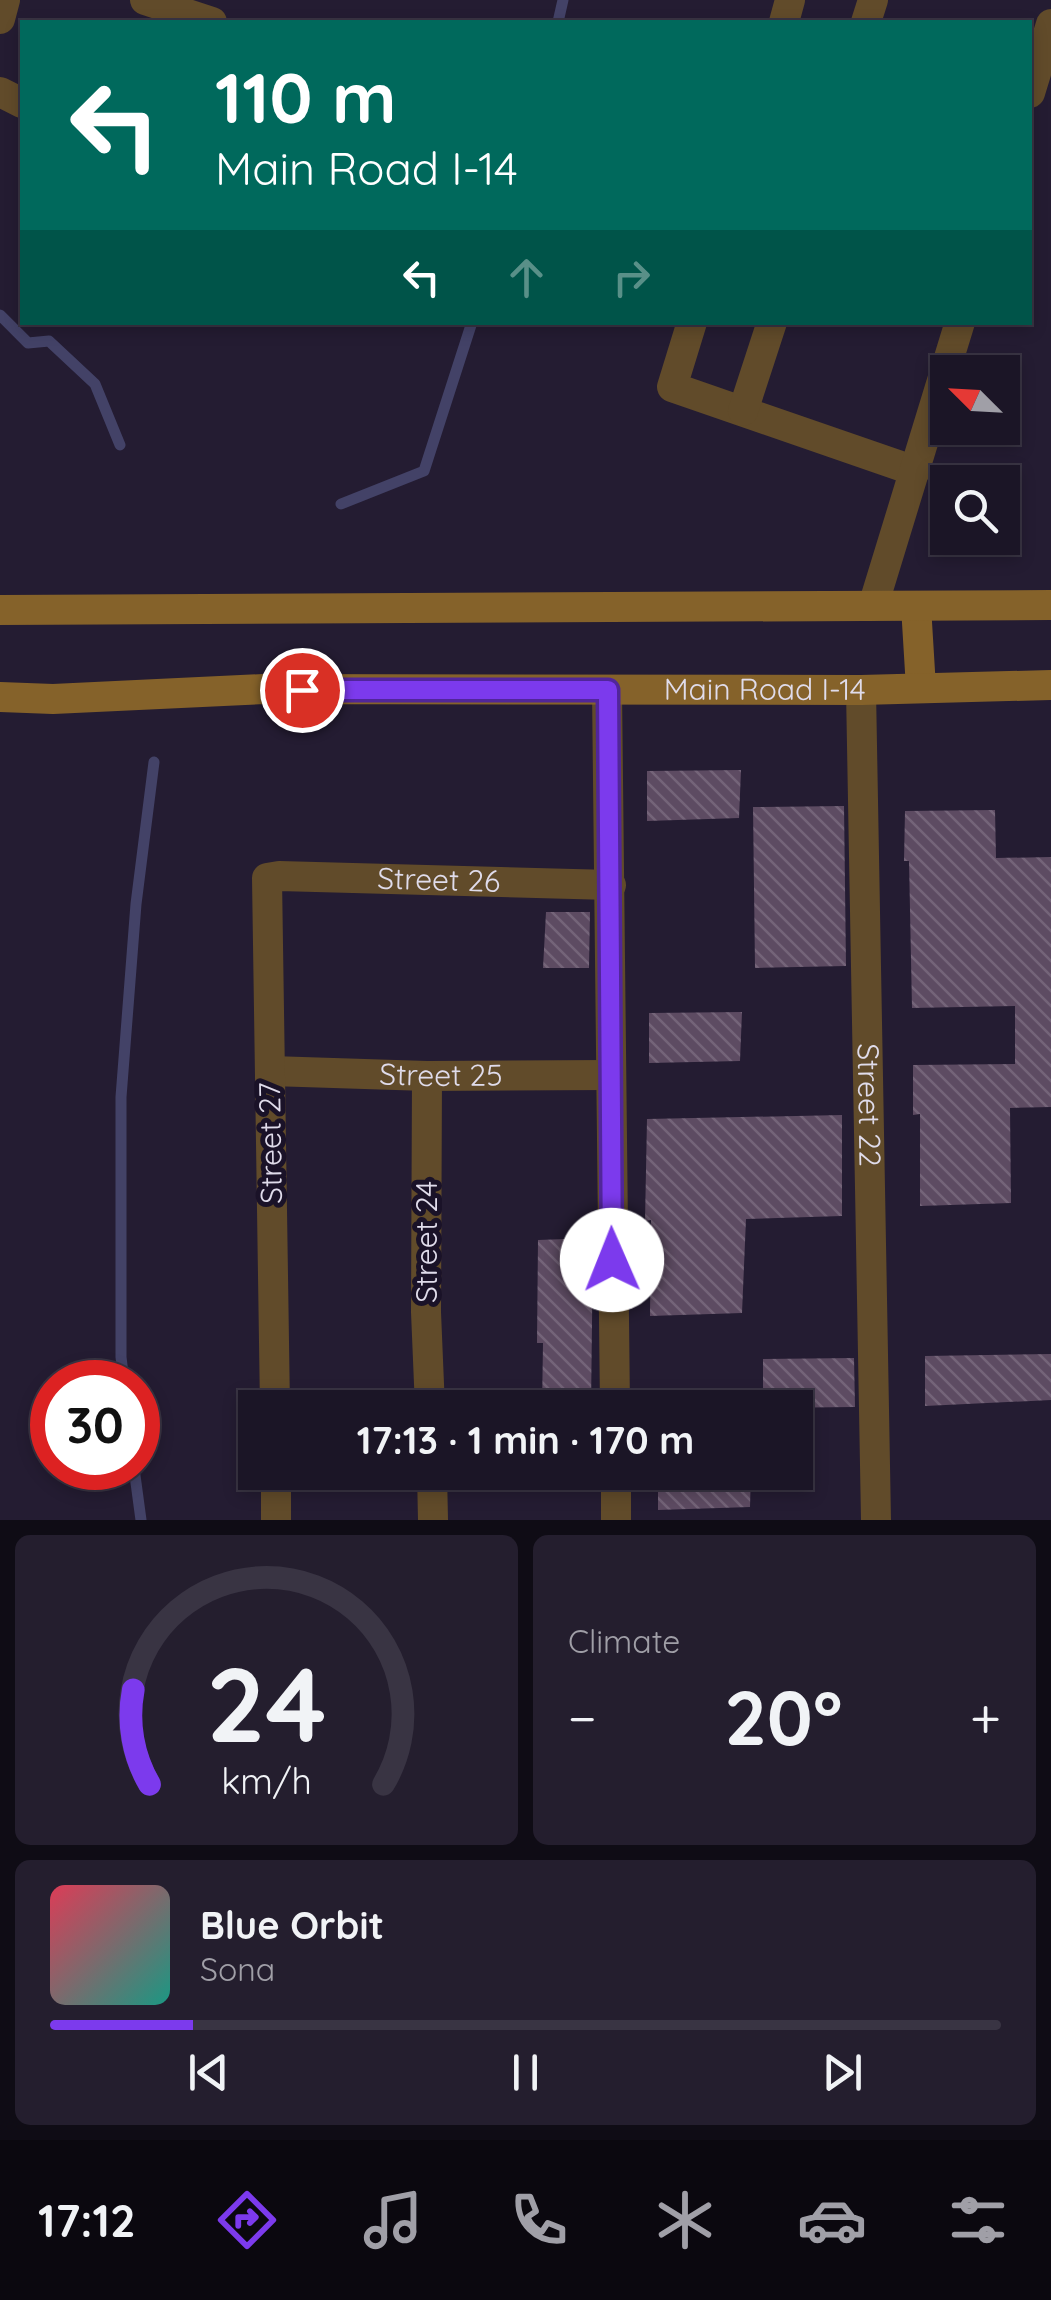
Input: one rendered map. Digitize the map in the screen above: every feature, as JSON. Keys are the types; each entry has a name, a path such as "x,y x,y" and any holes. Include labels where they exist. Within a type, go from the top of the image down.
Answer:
{"main road":[{"path":"0,610 1051,605"},
{"path":"916,606 921,688"},
{"name":"Main Road I-14","path":"0,697 53,699 264,690 860,690 1051,685"}],"street":[{"path":"0,20 6,0"},
{"path":"145,0 206,20"},
{"path":"1032,86 1051,24"},
{"path":"691,325 672,387 915,471"},
{"path":"743,412 771,325"},
{"path":"873,606 959,325"},
{"path":"608,690 615,1390"},
{"name":"Street 22","path":"860,690 876,1520"},
{"name":"Street 26","path":"268,878 612,885"},
{"name":"Street 27","path":"268,878 275,1390"},
{"name":"Street 25","path":"270,1071 427,1076 610,1075"},
{"name":"Street 24","path":"427,1076 429,1390"},
{"path":"276,1490 276,1520"},
{"path":"433,1490 434,1520"},
{"path":"616,1490 616,1520"}],"building":[{"path":"741,770 739,818 647,821 647,771"},
{"path":"844,806 846,966 755,968 753,807"},
{"path":"995,810 996,858 1051,857 1051,1107 1010,1108 1011,1203 920,1206 920,1114 913,1115 913,1065 1015,1064 1015,1006 912,1008 905,811"},
{"path":"546,912 590,912 589,968 543,968"},
{"path":"742,1012 740,1061 649,1063 649,1013"},
{"path":"842,1115 842,1216 746,1219 742,1313 650,1316 651,1220 645,1221 647,1119"},
{"path":"593,1238 591,1390 542,1390 543,1343 537,1343 538,1240"},
{"path":"1051,1354 1051,1400 925,1406 925,1356"},
{"path":"854,1358 855,1407 813,1407 813,1390 763,1390 763,1359"},
{"path":"658,1490 750,1490 750,1507 658,1510"}],"waterway":[{"path":"558,20 563,0"},
{"path":"0,315 28,343 49,341 95,384 120,445"},
{"path":"341,504 424,471 471,325"},
{"path":"121,1360 121,1097 136,904 154,762"},
{"path":"137,1490 141,1520"}],"route":[{"path":"302,690 608,690 612,1260"}]}
